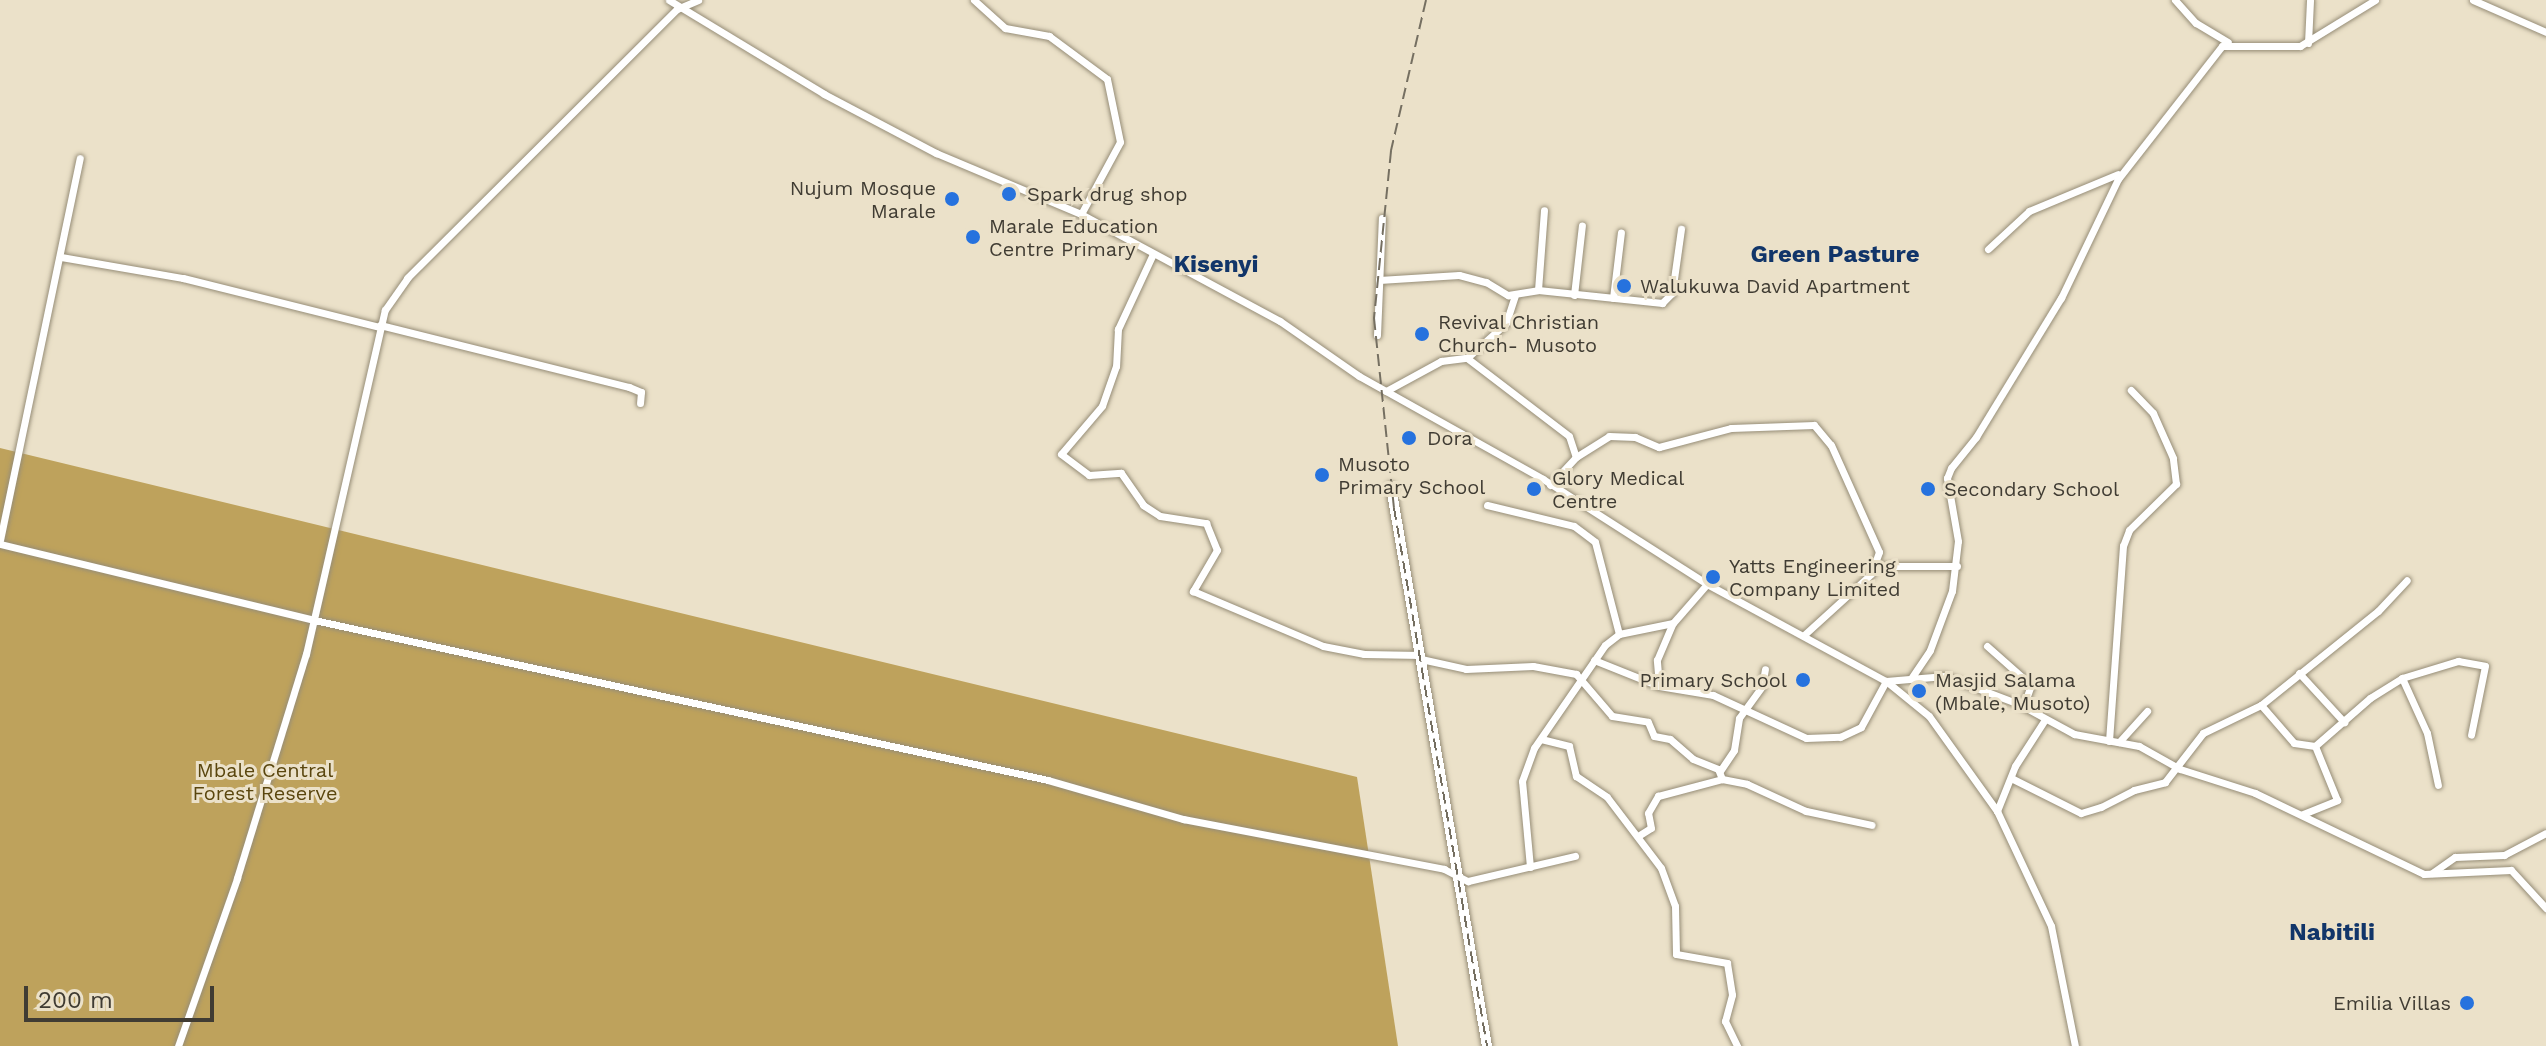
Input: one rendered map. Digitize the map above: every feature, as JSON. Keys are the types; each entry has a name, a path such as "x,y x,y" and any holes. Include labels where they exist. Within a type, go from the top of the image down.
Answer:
{"main road":[{"path":"1391,487 1487,1046"}],"street":[{"path":"669,0 677,9 936,153 1081,214 1152,256 1280,321 1386,391 1550,485 1707,584 1886,681 1929,716 1997,811 2051,926 2075,1046"},
{"path":"178,1046 237,878 314,620 379,326 407,278 677,9 698,0"},
{"path":"974,0 1005,28 1049,36 1107,79 1120,142 1081,214"},
{"path":"2175,0 2196,23 2228,42 2272,49 2308,43 2375,0"},
{"path":"2308,43 2310,0"},
{"path":"2473,0 2546,32"},
{"path":"1912,677 1939,628 1957,566 1958,530 1947,478 1951,468 1976,437 2061,298 2124,171 2228,42"},
{"path":"80,158 0,542 314,620 987,771 1048,780 1183,819 1458,873 1477,880 1575,856"},
{"path":"1988,249 2029,211 2124,171"},
{"path":"1538,290 1544,210"},
{"path":"1377,335 1382,218"},
{"path":"1574,295 1582,225"},
{"path":"1379,280 1459,275 1515,296 1538,290 1662,303 1670,298 1681,229"},
{"path":"1613,298 1621,232"},
{"path":"1152,256 1118,329 1116,366 1102,406 1061,454 1089,475 1121,473 1143,505 1160,516 1206,523 1217,550 1193,591 1333,649 1421,657 1466,669 1545,667 1581,678 1612,716 1648,722 1654,736 1670,739 1683,752 1721,775 1806,811 1872,825"},
{"path":"61,257 183,278 629,387 641,392 640,403"},
{"path":"1386,391 1441,361 1467,358 1506,323 1515,296"},
{"path":"1467,358 1569,436 1576,457"},
{"path":"2109,741 2123,546 2129,530 2176,484 2176,468 2153,413 2131,390"},
{"path":"1550,485 1576,457 1616,435 1659,447 1731,428 1814,425 1831,445 1851,498 1878,544 1876,566 1804,635"},
{"path":"1487,505 1574,526 1595,542 1619,634"},
{"path":"1876,566 1957,566"},
{"path":"2013,779 2081,813 2165,782 2180,769 2203,733 2261,705 2378,611 2407,580"},
{"path":"1659,686 1657,660 1673,623 1707,584"},
{"path":"1530,867 1522,781 1541,739 1594,660 1619,634 1673,623"},
{"path":"1987,646 2031,685 2023,707"},
{"path":"1594,660 1659,686 1713,695 1806,738 1840,737 1864,724 1886,681"},
{"path":"2261,705 2294,743 2315,746 2402,678 2458,661 2485,666 2471,735"},
{"path":"1638,836 1651,828 1648,813 1658,796 1721,775 1734,750 1744,709 1762,686 1765,669"},
{"path":"2299,673 2344,722"},
{"path":"1886,681 1945,676 2023,707 2044,721 2165,756 2180,769 2303,814 2430,874 2506,869 2546,908"},
{"path":"2402,678 2427,733 2438,785"},
{"path":"2119,742 2147,711"},
{"path":"1997,811 2044,721"},
{"path":"1541,739 1569,746 1576,776 1607,797 1638,836 1672,893 1676,954 1727,963 1732,995 1725,1021 1737,1046"},
{"path":"2303,814 2337,800 2315,746"},
{"path":"2430,874 2455,857 2504,855 2546,833"}],"green space":[{"name":"Mbale Central Forest Reserve","path":"0,448 1357,777 1398,1046 0,1046"}],"railway":[{"path":"1426,0 1391,151 1374,318 1394,508 1487,1046"}],"place":[{"name":"Spark drug shop","path":"1009,194"},
{"name":"Nujum Mosque Marale","path":"952,199"},
{"name":"Marale Education Centre Primary","path":"973,237"},
{"name":"Walukuwa David Apartment","path":"1624,286"},
{"name":"Revival Christian Church- Musoto","path":"1422,334"},
{"name":"Dora","path":"1409,438"},
{"name":"Musoto Primary School","path":"1322,475"},
{"name":"Glory Medical Centre","path":"1534,489"},
{"name":"Secondary School","path":"1928,489"},
{"name":"Yatts Engineering Company Limited","path":"1713,577"},
{"name":"Primary School","path":"1803,680"},
{"name":"Masjid Salama (Mbale, Musoto)","path":"1919,691"},
{"name":"Emilia Villas","path":"2467,1003"}],"district":[{"name":"Green Pasture","path":"1835,255"},
{"name":"Kisenyi","path":"1216,265"},
{"name":"Nabitili","path":"2332,933"}]}
